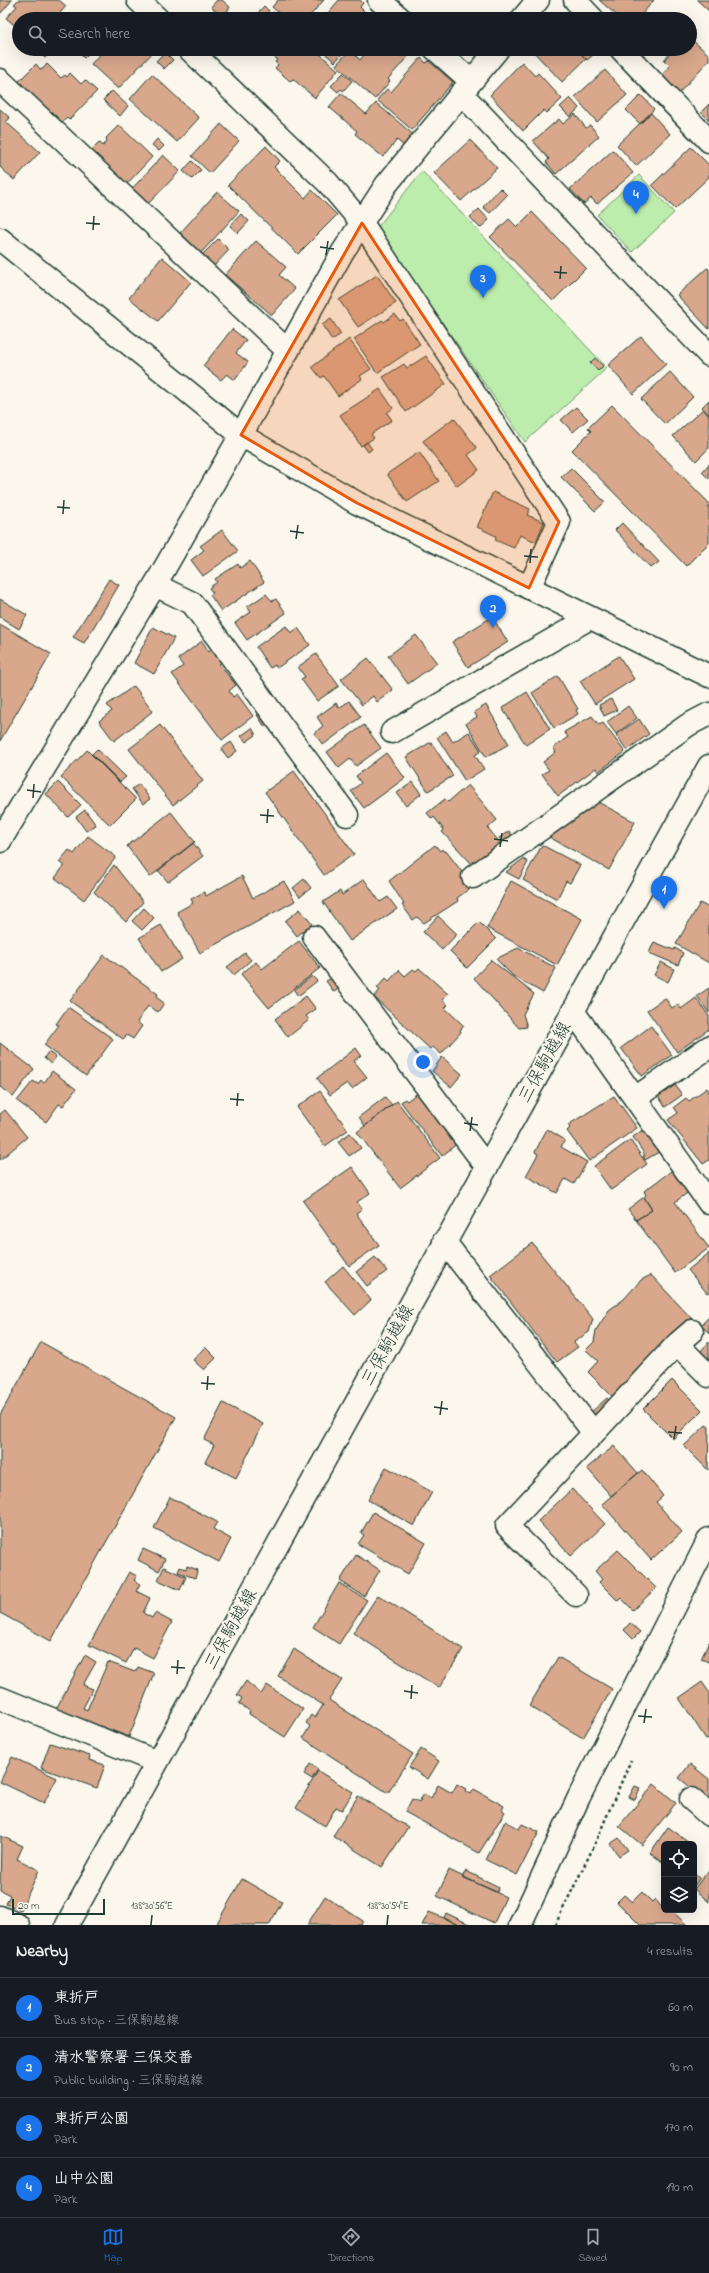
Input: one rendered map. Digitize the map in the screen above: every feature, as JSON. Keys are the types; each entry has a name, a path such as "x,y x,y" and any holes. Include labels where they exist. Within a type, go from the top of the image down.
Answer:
{"street":[{"path":"138,0 151,12"},
{"path":"379,0 393,12"},
{"path":"528,12 538,0"},
{"path":"575,0 586,12"},
{"path":"196,56 328,183 362,224 558,522 529,588"},
{"path":"441,56 466,87 709,355"},
{"path":"0,841 155,585 241,435 342,253 386,185 492,56"},
{"path":"628,56 709,141"},
{"path":"0,80 288,351"},
{"path":"0,239 241,435 357,503 709,676"},
{"path":"155,585 192,603 348,815"},
{"path":"392,732 590,618"},
{"path":"473,877 688,725 709,714"},
{"name":"三保駒越線","path":"67,1925 444,1241 709,768"},
{"path":"314,936 486,1166"},
{"path":"573,1011 635,1098 705,1190"},
{"path":"635,1098 709,1047"},
{"path":"444,1241 594,1433"},
{"path":"576,1595 507,1526 684,1338 709,1376"},
{"path":"520,1925 579,1797 709,1539"},
{"path":"0,1698 157,1762"},
{"path":"691,1799 709,1815"},
{"path":"0,1917 18,1925"}],"path":[{"path":"555,1925 593,1848 633,1755"}],"highlighted area":[{"path":"362,223 559,522 529,588 357,503 241,435"}],"green space":[{"path":"422,171 607,368 525,442 377,228"},
{"path":"639,175 674,213 632,252 597,215"}],"building":[{"path":"0,0 12,0 1,13 0,11"},
{"path":"18,0 59,0 66,6 61,12 12,12 12,23 6,18 17,6 14,4"},
{"path":"217,0 222,0 230,7 226,12 217,12 211,7"},
{"path":"278,0 324,0 313,12 278,12 272,7"},
{"path":"339,0 360,0 363,3 360,7 365,12 329,12"},
{"path":"599,0 654,0 644,12 613,12"},
{"path":"697,0 709,0 709,11"},
{"path":"264,6 269,11 268,12 259,12"},
{"path":"697,44 709,55 709,60 678,94 660,77 670,66 664,60 668,56 697,56"},
{"path":"98,56 149,56 118,89 91,64"},
{"path":"161,56 169,56 173,60 164,69 156,61"},
{"path":"273,56 322,56 338,70 315,98 293,79 290,81 275,68 278,65 275,62 278,60"},
{"path":"328,56 340,56 335,62"},
{"path":"344,56 356,56 360,60 363,56 408,56 388,79 390,81 375,99 336,65"},
{"path":"538,56 583,56 586,59 562,82"},
{"path":"583,56 592,56 587,60"},
{"path":"421,58 426,63 429,61 453,82 412,130 377,100 387,89 391,92"},
{"path":"522,62 535,76 538,73 562,99 547,113 544,110 523,131 490,95"},
{"path":"36,64 40,69 43,69 47,64 61,78 65,75 67,77 70,73 81,84 85,80 97,91 69,120 67,118 58,126 17,83"},
{"path":"605,70 627,95 597,122 575,97"},
{"path":"343,73 352,81 343,91 341,89 338,92 331,86"},
{"path":"152,74 199,118 177,142 130,99"},
{"path":"112,91 128,106 120,116 103,100"},
{"path":"341,93 366,114 376,103 416,137 406,148 397,140 383,157 355,134 357,131 329,107"},
{"path":"641,95 654,109 640,124 626,110"},
{"path":"570,98 579,108 570,117 560,107"},
{"path":"709,104 709,120 701,112"},
{"path":"0,109 10,118 6,122 40,152 14,180 0,167"},
{"path":"651,113 670,134 636,166 617,145"},
{"path":"575,114 586,128 590,125 599,136 556,174 546,162 549,159 533,141 559,119 563,124"},
{"path":"221,124 239,141 210,173 192,156"},
{"path":"119,125 152,157 125,186 89,152 99,142 103,146 107,141 106,138"},
{"path":"157,139 164,146 159,151 152,145"},
{"path":"470,140 497,168 461,201 434,173"},
{"path":"266,146 280,161 274,167 305,198 312,190 337,215 298,254 228,185"},
{"path":"691,147 709,165 709,177 675,209 652,185"},
{"path":"613,150 633,173 597,204 591,198 584,204 570,189"},
{"path":"163,155 180,171 145,207 129,192"},
{"path":"192,161 201,170 192,179 183,171"},
{"path":"500,188 507,195 490,213 483,207"},
{"path":"217,192 239,211 201,253 180,233"},
{"path":"479,209 489,220 480,228 470,217"},
{"path":"532,212 586,268 553,301 490,237 509,219 517,227"},
{"path":"241,214 249,221 238,233 230,226"},
{"path":"218,239 229,250 212,268 200,257"},
{"path":"256,241 286,267 279,275 295,289 272,315 225,275"},
{"path":"162,257 191,282 158,321 129,298"},
{"path":"707,268 709,269 709,329 677,295"},
{"path":"377,275 396,303 358,327 339,300"},
{"path":"395,314 400,321 403,319 420,344 377,373 354,339 382,320 384,322"},
{"path":"331,319 341,334 332,340 322,325"},
{"path":"232,329 246,340 236,353 248,362 235,380 227,374 221,380 203,366"},
{"path":"641,336 666,364 633,394 608,365"},
{"path":"349,339 371,369 360,376 362,379 338,396 324,376 321,378 312,367"},
{"path":"426,356 446,384 406,412 383,377 404,364 407,368"},
{"path":"595,358 603,366 598,371 590,363"},
{"path":"670,372 693,397 665,424 641,399"},
{"path":"380,389 393,408 387,413 392,420 371,434 374,438 361,446 340,415"},
{"path":"709,400 709,415 702,407"},
{"path":"612,405 709,503 709,543 686,566 572,450 591,431 588,428"},
{"path":"576,407 588,419 573,432 561,420"},
{"path":"703,409 709,416 709,448 696,461 673,436"},
{"path":"454,418 477,448 468,455 479,470 457,486 423,441"},
{"path":"367,442 372,449 368,452 363,445"},
{"path":"419,452 439,481 407,502 387,474"},
{"path":"709,464 709,479 702,472"},
{"path":"571,468 605,502 595,511 561,477"},
{"path":"493,492 530,509 527,515 544,522 536,542 520,535 514,548 495,540 496,536 477,527"},
{"path":"622,523 659,562 651,568 615,530"},
{"path":"222,530 238,551 203,576 191,560 204,550 200,546"},
{"path":"250,561 264,582 221,611 210,595 213,593 209,588 217,582 215,579 238,564 240,568"},
{"path":"109,579 119,585 84,643 73,637"},
{"path":"266,594 272,601 276,599 286,613 247,640 235,623 251,612 247,607"},
{"path":"0,599 27,615 19,629 0,617"},
{"path":"492,617 508,642 468,667 452,642"},
{"path":"0,624 51,654 0,741"},
{"path":"286,626 291,633 298,628 310,645 277,668 275,665 270,668 256,647"},
{"path":"153,627 174,638 154,674 134,663"},
{"path":"416,635 437,663 408,684 388,656"},
{"path":"202,641 209,652 216,647 226,659 219,664 236,685 229,691 233,697 237,694 253,716 222,740 172,674 183,666 178,659"},
{"path":"316,654 339,686 317,701 301,679 305,677 298,667"},
{"path":"619,656 634,679 595,704 580,681"},
{"path":"368,658 393,690 377,702 373,696 362,705 341,679"},
{"path":"558,676 578,709 576,710 578,714 554,728 532,693"},
{"path":"134,686 153,711 114,741 99,721 112,711 107,705"},
{"path":"527,692 550,729 526,745 502,708"},
{"path":"611,699 617,710 604,716 599,705"},
{"path":"349,701 361,717 323,745 314,733 323,726 317,717 336,703 339,708"},
{"path":"486,705 509,744 486,757 466,723 477,717 474,712"},
{"path":"628,706 637,718 616,734 607,722"},
{"path":"263,711 271,724 265,727 257,715"},
{"path":"592,716 599,725 603,723 625,752 598,772 596,768 558,796 542,774 549,770 543,762 556,752 553,748 568,737 564,732"},
{"path":"639,719 649,734 627,750 616,735"},
{"path":"160,725 203,781 173,805 129,749"},
{"path":"364,725 381,748 356,766 350,759 339,768 327,752"},
{"path":"252,728 256,735 246,742 241,736"},
{"path":"446,731 453,742 469,732 481,751 475,755 484,769 465,781 437,737"},
{"path":"231,742 237,751 228,758 221,749"},
{"path":"431,742 453,776 428,791 406,757"},
{"path":"97,749 126,777 120,782 92,754"},
{"path":"87,750 136,799 110,825 61,777"},
{"path":"386,753 405,778 364,808 351,791 361,783 356,776"},
{"path":"294,771 354,854 324,875 265,792"},
{"path":"58,782 81,805 68,817 46,794"},
{"path":"413,782 421,794 406,806 397,793"},
{"path":"139,784 150,799 143,804 132,789"},
{"path":"468,785 497,820 488,828 500,843 473,865 442,832 444,830 434,817 432,819 427,813 445,799 448,802"},
{"path":"596,801 635,822 609,870 549,837"},
{"path":"85,810 96,825 86,831 76,817"},
{"path":"171,812 195,842 150,877 127,846"},
{"path":"509,831 512,836 503,843 499,838"},
{"path":"88,836 116,857 84,900 55,878 64,866 59,862 69,850 74,854"},
{"path":"193,843 203,856 168,882 158,870"},
{"path":"435,845 440,851 442,849 444,852 446,851 472,887 457,898 458,901 424,923 417,917 413,920 402,905 404,904 389,881"},
{"path":"542,845 580,865 570,883 566,881 557,899 523,880"},
{"path":"523,859 528,862 519,879 506,872"},
{"path":"114,865 143,902 126,922 94,892"},
{"path":"242,876 253,898 284,881 295,901 200,953 177,912 193,903 191,899 204,892 206,896"},
{"path":"304,879 311,888 300,897 293,888"},
{"path":"364,879 380,902 388,897 397,909 350,941 323,902 340,891 342,895"},
{"path":"511,881 582,919 557,965 487,928"},
{"path":"700,903 709,908 709,963 676,944"},
{"path":"144,908 154,918 142,930 132,921"},
{"path":"300,909 312,924 297,936 285,921"},
{"path":"438,916 457,934 442,950 423,932"},
{"path":"479,922 496,939 467,968 450,951"},
{"path":"161,925 182,959 161,972 139,938"},
{"path":"299,941 320,968 269,1008 241,974 256,962 262,969"},
{"path":"654,942 674,950 675,948 683,953 678,965 649,953"},
{"path":"518,948 556,968 543,993 513,976 496,959"},
{"path":"245,953 251,960 234,975 227,967"},
{"path":"104,955 158,994 156,997 164,1003 158,1012 148,1006 137,1022 142,1026 133,1039 127,1035 123,1039 70,1001"},
{"path":"491,960 534,994 523,1014 527,1027 519,1028 474,978"},
{"path":"661,962 674,969 668,982 654,975"},
{"path":"419,968 448,994 442,1000 448,1005 445,1008 464,1026 460,1030 461,1032 441,1054 433,1047 430,1049 374,997 380,990 377,988 386,978 389,981 399,970 405,976 413,969 416,971"},
{"path":"312,976 317,981 298,996 294,990"},
{"path":"332,978 340,988 334,992 326,981"},
{"path":"709,988 709,1013 697,996"},
{"path":"306,996 316,1009 306,1016 309,1020 288,1037 275,1019"},
{"path":"665,998 672,1008 678,1004 681,1009 696,998 709,1016 709,1029 677,1052 647,1010"},
{"path":"68,1007 113,1039 86,1076 44,1045 59,1025 56,1024"},
{"path":"651,1026 672,1055 642,1076 621,1048"},
{"path":"0,1043 34,1069 13,1097 0,1087"},
{"path":"356,1048 361,1055 354,1061 367,1077 352,1089 347,1083 330,1095 317,1078"},
{"path":"48,1052 56,1057 51,1064 44,1058"},
{"path":"442,1057 462,1074 451,1087 432,1071"},
{"path":"52,1071 76,1089 63,1106 59,1104 46,1122 17,1101 33,1081 38,1084 41,1080 44,1083"},
{"path":"674,1083 682,1095 665,1107 657,1094"},
{"path":"707,1088 709,1091 709,1160 703,1164 668,1120 678,1113 674,1107 686,1098 689,1101"},
{"path":"320,1091 348,1130 325,1146 297,1107"},
{"path":"420,1091 459,1142 442,1156 401,1102 405,1099 407,1101"},
{"path":"614,1096 637,1128 589,1161 567,1131 570,1128 568,1125"},
{"path":"385,1097 392,1105 365,1126 359,1117"},
{"path":"397,1101 440,1158 400,1188 357,1132"},
{"path":"5,1110 27,1137 0,1160 0,1114"},
{"path":"547,1129 565,1140 561,1147 587,1162 574,1184 565,1179 557,1193 526,1176 538,1154 535,1152"},
{"path":"644,1129 659,1152 645,1160 643,1156 645,1155 633,1137"},
{"path":"350,1133 361,1148 349,1156 338,1142"},
{"path":"630,1140 647,1164 611,1190 594,1166"},
{"path":"352,1167 370,1193 357,1202 362,1209 356,1213 379,1245 349,1266 303,1201"},
{"path":"674,1169 690,1191 675,1202 709,1248 675,1273 636,1220 652,1210 644,1197 646,1195 644,1191"},
{"path":"644,1197 652,1210 636,1220 628,1209"},
{"path":"532,1243 593,1319 589,1332 574,1342 578,1347 557,1362 490,1275"},
{"path":"709,1253 709,1292 707,1293 688,1270"},
{"path":"375,1257 387,1271 367,1286 356,1272"},
{"path":"343,1266 371,1300 355,1315 325,1282"},
{"path":"651,1275 692,1319 613,1397 588,1372 598,1361 586,1350 594,1342 596,1330 609,1310 624,1299 641,1280"},
{"path":"709,1317 709,1333 701,1325"},
{"path":"41,1342 176,1417 51,1641 0,1613 0,1415"},
{"path":"709,1342 709,1360 700,1352"},
{"path":"205,1347 216,1358 204,1370 193,1360"},
{"path":"672,1380 702,1410 673,1439 643,1409"},
{"path":"607,1398 612,1403 594,1420 589,1414"},
{"path":"223,1403 263,1424 236,1478 205,1462 214,1445 204,1440"},
{"path":"706,1425 709,1427 708,1470 684,1446"},
{"path":"614,1446 638,1473 611,1496 587,1468"},
{"path":"386,1467 432,1492 414,1526 368,1500"},
{"path":"642,1470 663,1496 656,1502 682,1532 651,1560 602,1504"},
{"path":"572,1489 605,1524 571,1556 538,1521"},
{"path":"170,1497 217,1522 213,1529 231,1539 219,1562 154,1528"},
{"path":"373,1512 426,1543 408,1574 358,1544 364,1535 361,1533"},
{"path":"143,1549 165,1559 159,1571 138,1560"},
{"path":"618,1550 656,1588 633,1610 621,1598 618,1601 599,1582 602,1579 595,1571"},
{"path":"356,1555 380,1570 364,1596 340,1581"},
{"path":"187,1566 198,1570 195,1578 178,1572 180,1567 186,1569"},
{"path":"164,1567 186,1577 180,1590 158,1580"},
{"path":"129,1572 137,1576 134,1580 140,1584 136,1591 150,1598 143,1613 152,1618 155,1613 172,1622 153,1658 134,1648 126,1663 89,1645"},
{"path":"339,1583 367,1600 339,1644 313,1627"},
{"path":"378,1595 463,1649 439,1688 353,1633"},
{"path":"630,1623 640,1632 633,1639 624,1630"},
{"path":"709,1642 709,1662 701,1659"},
{"path":"294,1649 342,1680 329,1700 413,1754 388,1793 303,1738 310,1726 306,1723 311,1715 315,1718 323,1705 278,1676"},
{"path":"85,1655 96,1662 83,1685 93,1689 83,1708 87,1710 108,1662 135,1672 138,1667 154,1673 129,1737 56,1709"},
{"path":"558,1657 612,1689 583,1738 529,1706"},
{"path":"246,1681 261,1694 267,1685 303,1709 285,1737 249,1714 250,1711 239,1704 242,1698 237,1695"},
{"path":"702,1682 709,1692 709,1738 706,1739 679,1698"},
{"path":"50,1743 90,1756 89,1760 105,1765 97,1788 41,1768"},
{"path":"421,1749 439,1761 428,1779 409,1767"},
{"path":"12,1757 57,1778 44,1803 0,1782"},
{"path":"310,1764 318,1769 312,1779 304,1774"},
{"path":"690,1764 709,1779 709,1802 679,1778"},
{"path":"318,1771 353,1792 342,1810 336,1807 325,1826 296,1808"},
{"path":"457,1784 471,1794 474,1789 504,1806 502,1810 505,1812 479,1853 405,1812 412,1799 419,1802 424,1794 431,1798 438,1785 452,1793"},
{"path":"654,1784 676,1803 642,1845 619,1826"},
{"path":"635,1786 640,1788 635,1800 629,1797"},
{"path":"358,1796 408,1827 382,1867 333,1836"},
{"path":"505,1821 519,1829 522,1824 539,1832 517,1875 486,1860"},
{"path":"668,1827 688,1841 661,1841 661,1861 650,1853"},
{"path":"1,1836 23,1846 17,1859 39,1870 21,1910 6,1904 10,1895 0,1890"},
{"path":"619,1838 628,1850 619,1856 610,1844"},
{"path":"449,1870 506,1897 494,1923 437,1896"},
{"path":"709,1870 709,1902 697,1892 697,1885"},
{"path":"466,1871 499,1887 497,1892 462,1877"},
{"path":"697,1876 700,1878 697,1882"},
{"path":"242,1879 282,1902 269,1925 216,1925"},
{"path":"642,1892 652,1902 655,1899 661,1906 661,1913 674,1913 687,1925 640,1925 617,1902 624,1895 632,1902"},
{"path":"325,1896 363,1921 361,1925 307,1925"},
{"path":"429,1912 444,1918 458,1925 422,1925"},
{"path":"446,1913 471,1925 458,1925 444,1918"}],"place":[{"name":"山中公園","path":"636,214"},
{"name":"東折戸公園","path":"483,298"},
{"name":"清水警察署 三保交番","path":"493,628"},
{"name":"東折戸","path":"664,909"}]}
